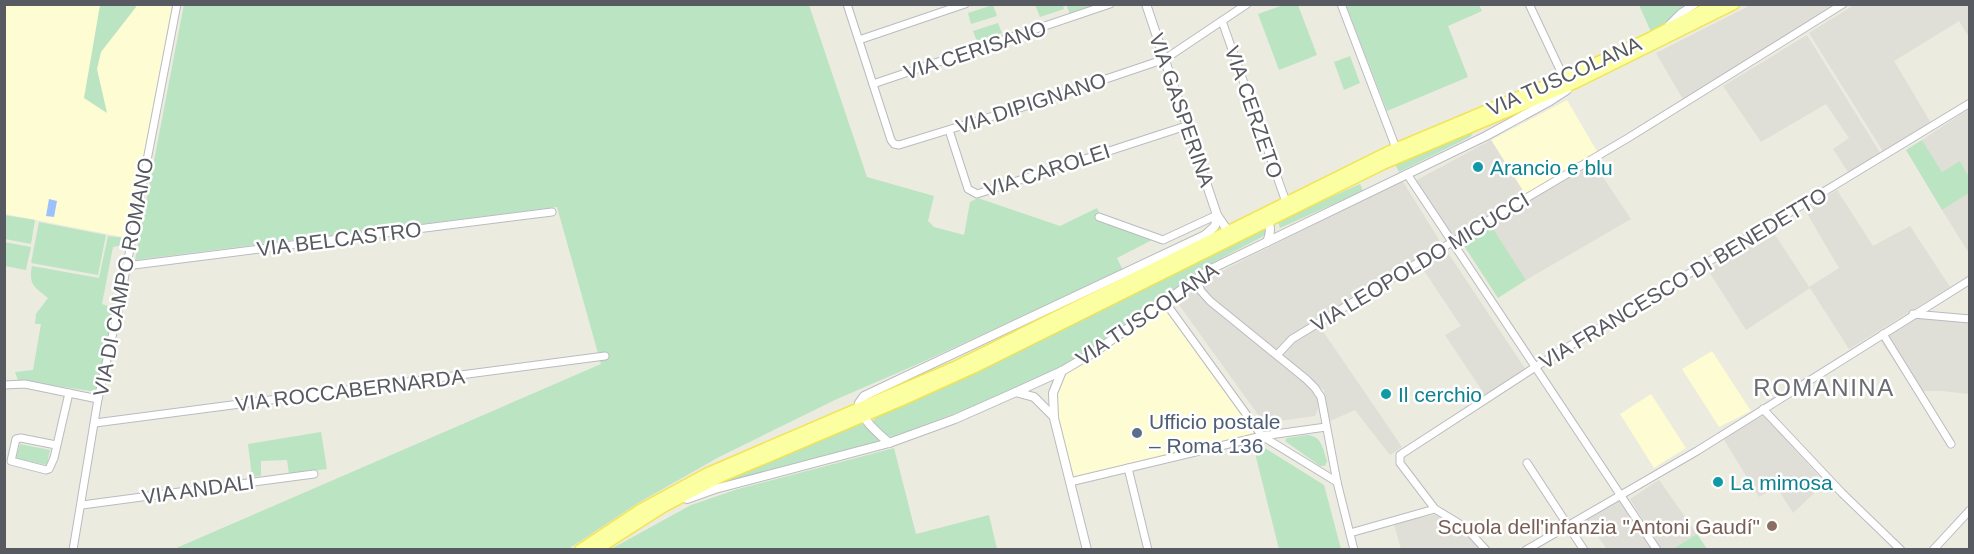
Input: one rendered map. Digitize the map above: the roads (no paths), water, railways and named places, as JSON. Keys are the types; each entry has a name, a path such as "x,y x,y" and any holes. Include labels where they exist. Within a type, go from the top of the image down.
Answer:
{"main road":[{"name":"VIA TUSCOLANA","path":"580,549 633,514 690,482 738,459 975,368 1264,219 1475,121 1715,4"},
{"name":"VIA TUSCOLANA","path":"596,549 663,507 720,477 862,413 1228,231 1264,219 1286,202 1396,148 1575,83 1734,4"}],"street":[{"name":"VIA DI CAMPO ROMANO","path":"73,549 99,399 177,4"},
{"path":"847,4 873,84"},
{"path":"859,40 965,4"},
{"name":"VIA CERISANO","path":"873,84 1110,4"},
{"name":"VIA GASPERINA","path":"1146,4 1217,215 1228,231"},
{"name":"VIA DIPIGNANO","path":"873,84 891,140 896,144 902,144 1165,59 1247,4"},
{"path":"1341,4 1396,148"},
{"path":"1529,4 1564,78"},
{"path":"1664,30 1695,4"},
{"name":"VIA LEOPOLDO MICUCCI","path":"1277,355 1292,339 1628,138 1843,4"},
{"name":"VIA CERZETO","path":"1222,21 1286,202"},
{"name":"VIA TUSCOLANA","path":"663,507 715,489 889,443 955,419 1062,371 1103,347 1209,270 1474,141 1550,101 1575,83"},
{"name":"VIA FRANCESCO DI BENEDETTO","path":"1435,509 1400,463 1399,457 1536,367 1970,103"},
{"path":"1474,141 1480,131 1475,121"},
{"name":"VIA CAROLEI","path":"949,130 968,189 977,194 1186,126"},
{"path":"1407,174 1657,549"},
{"name":"VIA BELCASTRO","path":"126,266 552,213"},
{"path":"1099,217 1163,240 1217,215"},
{"path":"1171,260 1205,235 1216,224 1217,215"},
{"path":"1264,219 1270,234 1267,242"},
{"name":"VIA TUSCOLANA","path":"862,413 860,401 864,396 1036,317 1205,235"},
{"path":"1196,279 1201,291 1208,299 1318,391 1354,549"},
{"path":"1526,549 1633,489 1970,280"},
{"path":"1036,317 1088,302"},
{"path":"1165,302 1262,436 1337,482"},
{"path":"1913,314 1970,319"},
{"path":"1883,334 1951,444"},
{"name":"VIA ROCCABERNARDA","path":"95,423 605,356"},
{"path":"1062,371 1053,393 1054,418 1087,549"},
{"path":"4,385 25,384 99,399"},
{"path":"1016,392 1038,399 1054,418"},
{"path":"56,445 16,439 11,461 48,470 52,465 69,393"},
{"path":"1763,409 1842,494 1901,549"},
{"path":"862,413 872,427 889,443"},
{"path":"1070,482 1262,436 1326,427"},
{"path":"1527,463 1584,549"},
{"path":"1128,468 1148,549"},
{"name":"VIA ANDALI","path":"82,505 314,474"},
{"path":"1350,533 1435,509 1465,527 1486,549"},
{"path":"1933,549 1970,510"}],"water":[{"path":"49,199 57,201 54,217 46,216"}],"place":[{"name":"Arancio e blu","path":"1478,167"},
{"name":"Il cerchio","path":"1386,394"},
{"name":"Ufficio postale – Roma 136","path":"1137,433"},
{"name":"La mimosa","path":"1718,482"},
{"name":"Scuola dell'infanzia \"Antoni Gaudí\"","path":"1772,526"}],"district":[{"name":"ROMANINA","path":"1824,387"}]}
